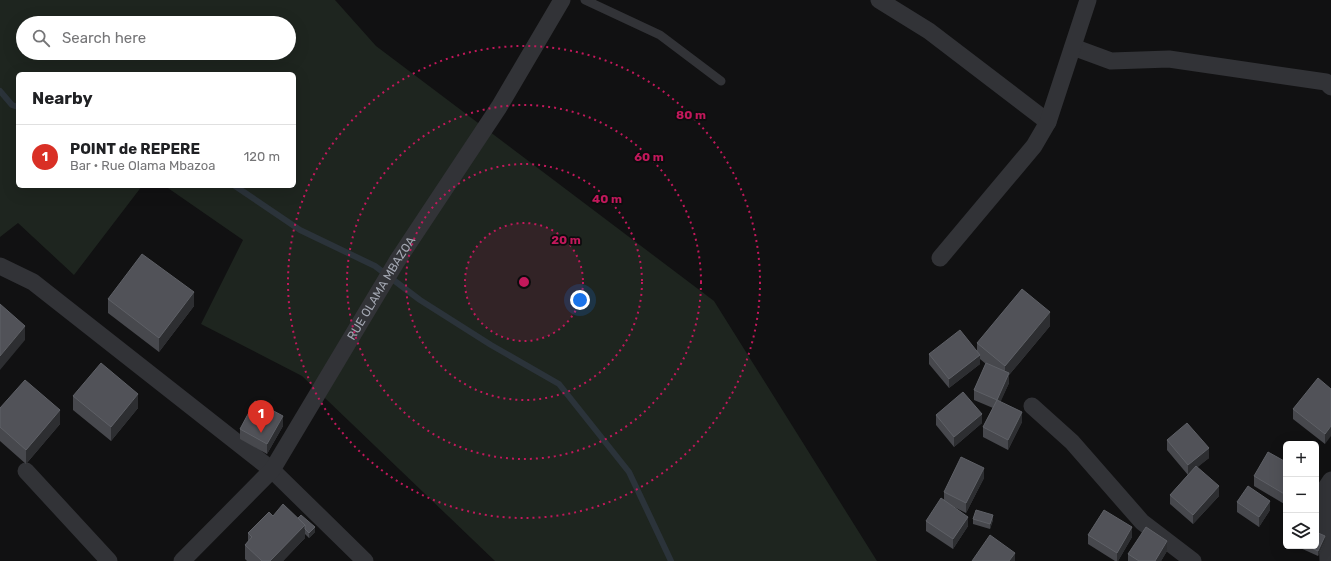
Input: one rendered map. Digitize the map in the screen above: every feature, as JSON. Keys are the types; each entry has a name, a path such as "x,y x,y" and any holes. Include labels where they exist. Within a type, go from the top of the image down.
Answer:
{"street":[{"name":"RUE OLAMA MBAZOA","path":"182,561 272,470 397,261 498,107 562,0"},
{"path":"879,0 929,31 1048,122"},
{"path":"940,258 1034,146 1048,122 1088,0"},
{"path":"1073,47 1112,61 1169,59 1326,82 1331,87"},
{"path":"0,266 33,282 272,470 365,561"},
{"path":"1032,406 1072,442 1142,522 1193,561"},
{"path":"26,471 109,561"},
{"path":"1328,561 1325,489 1331,480"}],"lane":[{"path":"585,0 660,35 720,80"}],"shaded area":[{"path":"0,0 335,0 376,46 714,301 877,561 495,561 302,376 201,324 243,240 168,188 296,188 296,72 16,72 16,188 140,188 74,275 18,223 0,237"}],"building":[{"path":"142,254 194,292 159,338 108,299"},
{"path":"1022,289 1050,312 1005,366 977,343"},
{"path":"0,304 25,326 0,356"},
{"path":"960,330 980,355 949,379 929,354"},
{"path":"101,363 138,394 111,427 73,396"},
{"path":"986,363 1009,373 997,400 974,390"},
{"path":"1318,378 1331,389 1331,426 1325,434 1293,409"},
{"path":"25,380 60,410 26,450 0,427 0,408"},
{"path":"963,392 982,414 954,437 936,415"},
{"path":"997,400 1022,412 1008,440 983,427"},
{"path":"255,401 283,416 267,444 240,429"},
{"path":"1187,423 1209,448 1188,465 1167,440"},
{"path":"1268,452 1283,460 1283,493 1254,476"},
{"path":"961,457 984,468 966,503 944,492"},
{"path":"1196,466 1219,486 1193,515 1170,495"},
{"path":"1248,486 1270,501 1259,517 1237,502"},
{"path":"941,498 968,517 953,539 926,521"},
{"path":"283,504 305,525 270,561 262,561 245,545 252,537 248,533 269,512 273,516"},
{"path":"976,510 993,515 990,524 973,519"},
{"path":"1104,510 1132,527 1117,553 1088,535"},
{"path":"301,515 315,527 309,533 305,529 305,525 298,518"},
{"path":"1146,527 1167,541 1155,561 1139,561 1128,554"},
{"path":"1319,533 1325,536 1319,549"},
{"path":"990,535 1015,553 1009,561 972,561"}],"waterway":[{"path":"0,91 12,105 16,106"},
{"path":"238,188 300,230 375,266 420,300 491,345 559,384 629,472 671,561"}],"place":[{"name":"POINT de REPERE","path":"261,433"}]}
